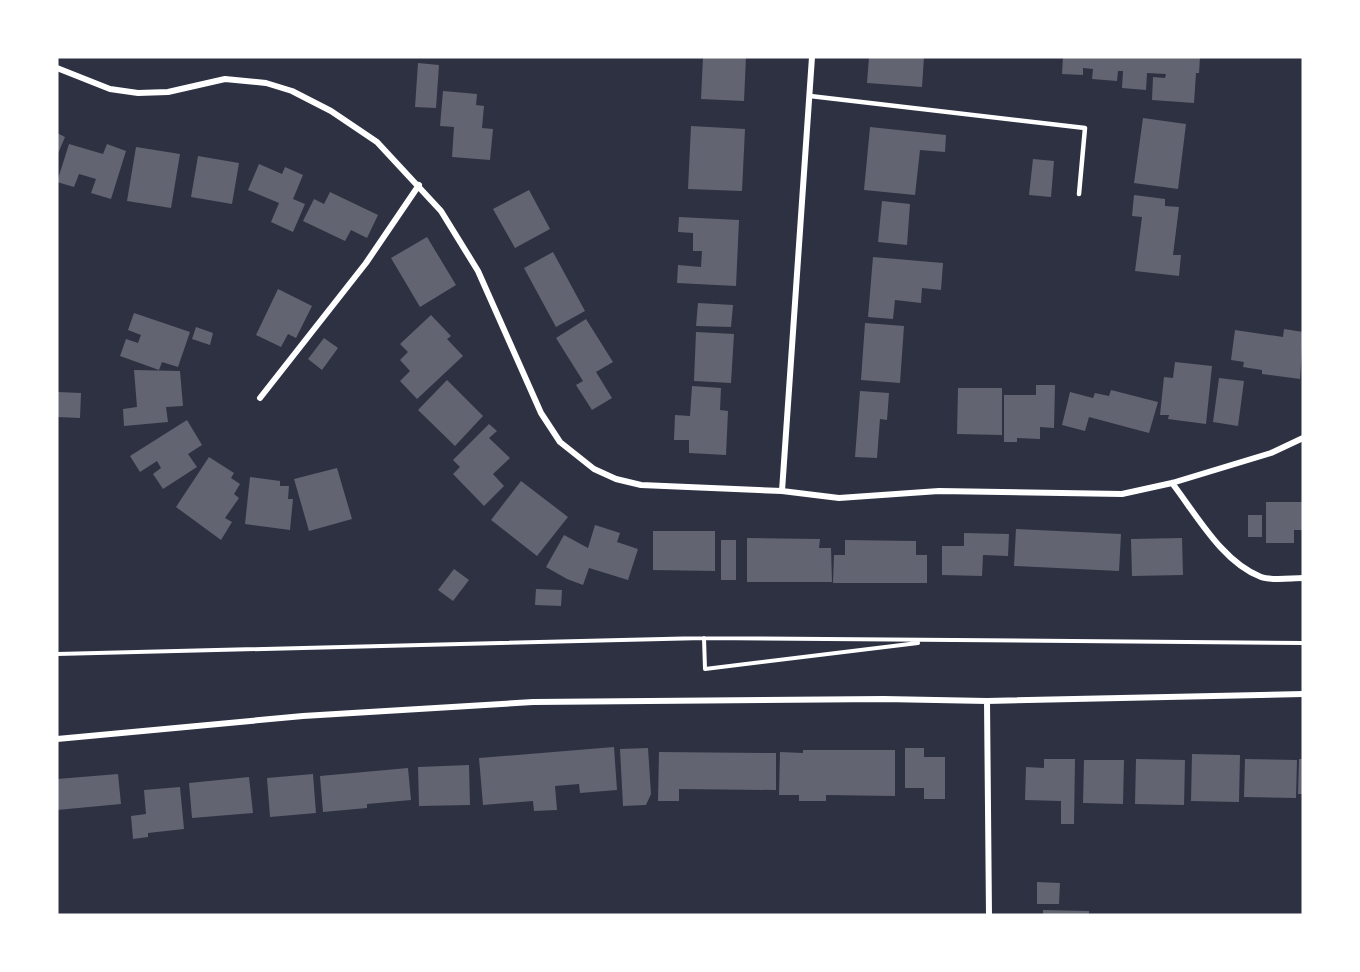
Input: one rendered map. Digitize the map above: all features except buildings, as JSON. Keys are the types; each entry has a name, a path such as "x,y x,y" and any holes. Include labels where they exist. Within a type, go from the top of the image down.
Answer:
{"street":[{"path":"782,491 812,57"},
{"path":"57,68 110,89 138,93 168,92 225,79 266,83 292,91 331,111 377,142 419,185 441,212 478,271 541,413 560,442 574,456 616,479 641,485 782,491 839,498 939,491 1122,494 1172,483 1271,453 1303,438"},
{"path":"260,398 366,263 419,185"},
{"path":"1172,483 1226,552 1242,566 1263,578 1303,578"},
{"path":"57,739 303,716 533,702 884,699 987,701 1303,694"},
{"path":"987,701 989,915"}],"lane":[{"path":"810,96 1085,128 1079,194"}],"path":[{"path":"704,638 705,669 918,643"},
{"path":"57,654 704,638 1303,643"}]}
